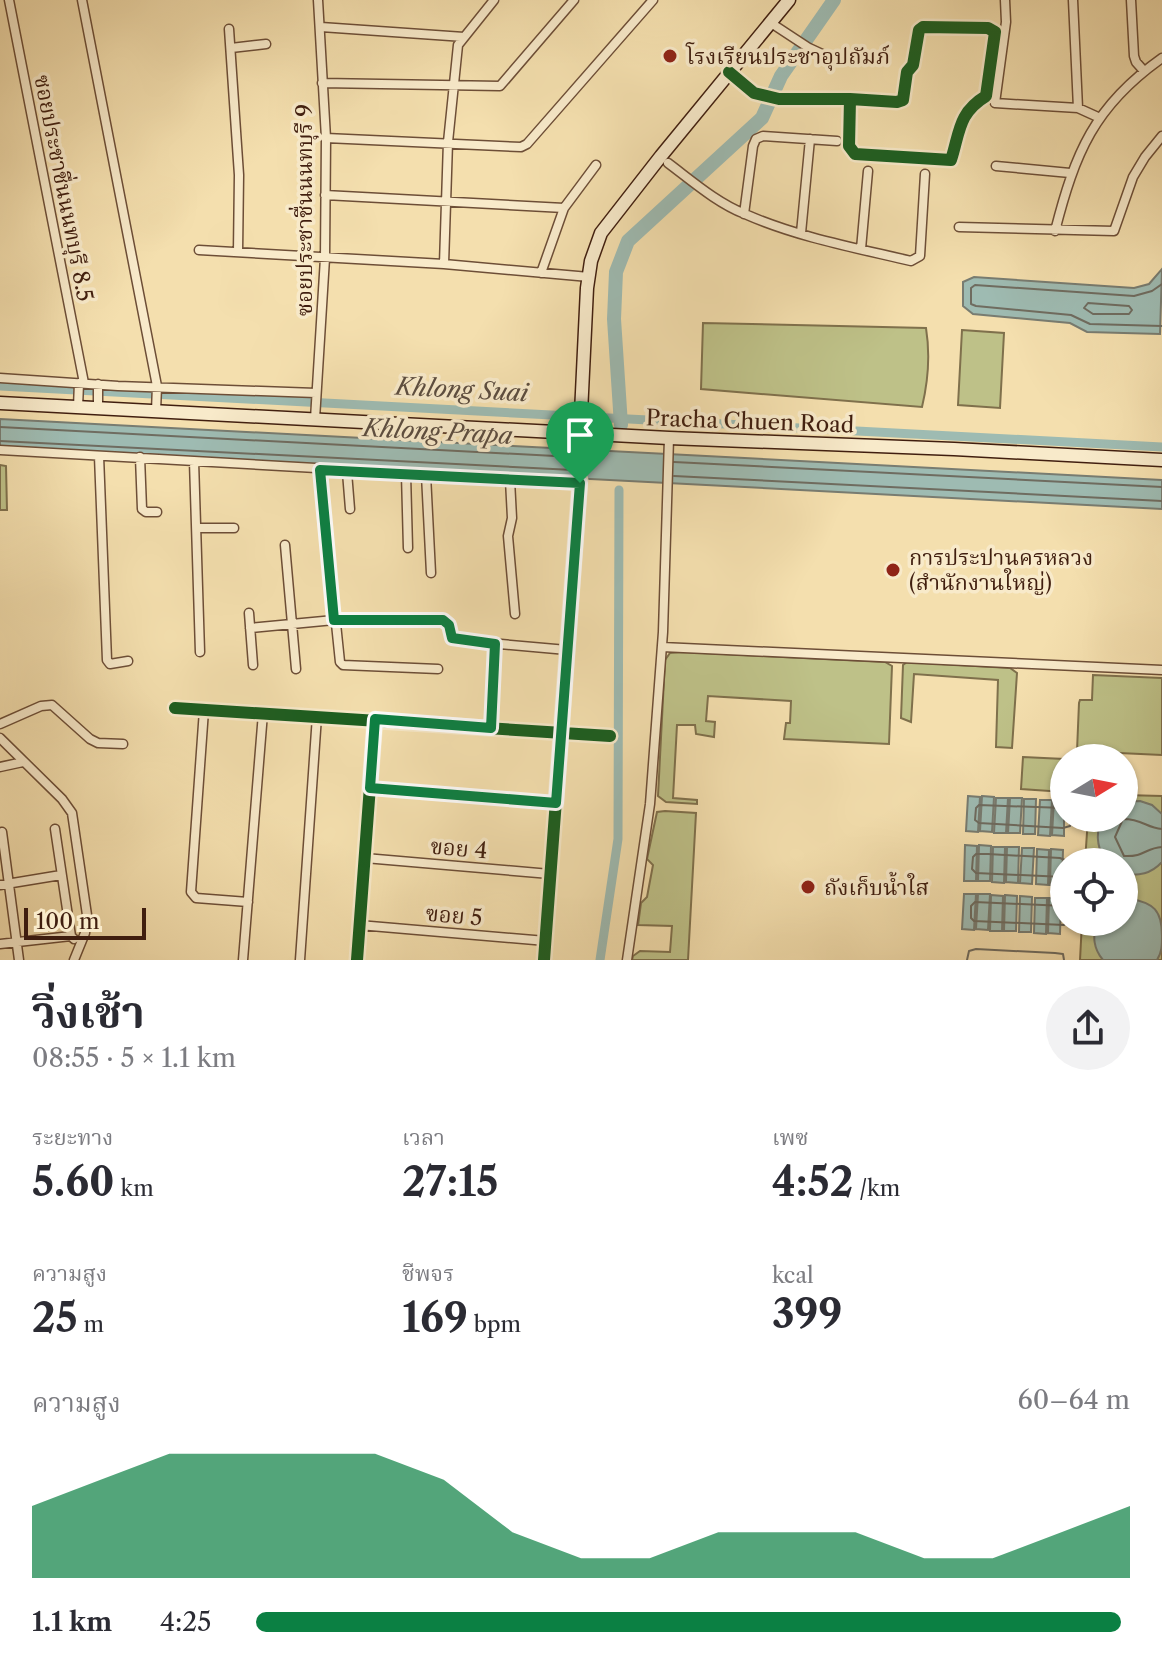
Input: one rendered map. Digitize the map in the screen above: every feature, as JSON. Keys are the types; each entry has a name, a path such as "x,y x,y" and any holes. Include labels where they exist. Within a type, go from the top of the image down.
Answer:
{"main road":[{"path":"580,435 589,277 596,245 608,221 787,1"},
{"name":"Pracha Chuen Road","path":"0,403 78,402 98,395 156,407 315,415 669,444 954,449 1162,460"}],"street":[{"name":"ซอยประชาชื่นนนทบุรี 8.5","path":"9,0 80,384 78,402"},
{"path":"82,0 157,387 156,407"},
{"name":"ซอยประชาชื่นนนทบุรี 9","path":"315,415 325,258 326,138 318,0"},
{"path":"444,264 448,142 458,45 494,0"},
{"path":"322,83 500,86 574,0"},
{"path":"326,138 521,147 527,144 653,0"},
{"path":"1005,0 1006,22 995,103 1078,108 1100,118"},
{"path":"1073,0 1078,108"},
{"path":"1131,0 1134,56 1144,71"},
{"path":"771,23 822,54"},
{"path":"321,27 464,37"},
{"path":"729,72 754,93 779,99 850,99 897,102 903,100 907,72 913,65 919,30 923,27 988,28 995,32 986,96 973,104 958,128 951,160 855,154 849,146 850,99"},
{"path":"229,29 239,175 238,252"},
{"path":"231,48 266,44"},
{"path":"1055,231 1070,173 1100,118 1114,100 1162,58"},
{"path":"744,214 756,139 763,136 837,141"},
{"path":"959,227 1114,231 1133,177 1162,136"},
{"path":"801,233 810,139"},
{"path":"668,163 744,214 801,233 911,261 920,256 925,174"},
{"path":"541,273 564,208 596,165"},
{"path":"996,166 1070,173"},
{"path":"861,249 868,171"},
{"path":"325,195 564,208"},
{"path":"199,250 444,264 589,277"},
{"path":"0,378 80,384 98,395 157,387 316,395"},
{"path":"544,960 580,482 580,435"},
{"path":"627,960 650,807 662,647 669,444"},
{"path":"0,450 347,472 580,482"},
{"path":"99,456 107,660 110,664 128,661"},
{"path":"140,457 142,509 157,512"},
{"path":"194,461 200,652"},
{"path":"320,470 338,657 343,665 438,669"},
{"path":"347,472 350,509"},
{"path":"406,474 408,548"},
{"path":"426,475 431,573"},
{"path":"510,480 512,518 508,536 515,614"},
{"path":"197,528 234,528"},
{"path":"285,545 296,669"},
{"path":"249,613 253,665"},
{"path":"250,628 334,620 443,620 449,625 452,638 567,650"},
{"path":"491,728 495,644"},
{"path":"662,647 1162,670"},
{"path":"0,724 41,706 52,705 90,739 98,743 123,744"},
{"path":"175,708 610,736"},
{"path":"204,710 191,892 196,898 248,902"},
{"path":"243,960 263,713"},
{"path":"300,960 317,716"},
{"path":"357,960 375,719"},
{"path":"0,738 69,807 75,821 87,915 85,933 74,960"},
{"path":"0,767 23,762"},
{"path":"370,788 556,803"},
{"path":"55,829 71,936 81,945"},
{"path":"2,832 4,884 19,960"},
{"name":"ขอย 4","path":"365,858 550,874"},
{"path":"4,884 61,875"},
{"name":"ฃอย 5","path":"359,925 546,941"},
{"path":"0,944 71,936"}],"green space":[{"path":"703,323 926,328 928,368 922,407 701,389"},
{"path":"962,330 1004,333 1000,408 958,405"},
{"path":"0,465 6,466 7,510 0,510"},
{"path":"670,653 885,662 892,666 889,744 784,739 786,723 790,723 791,701 708,696 706,721 715,722 714,737 696,734 695,725 677,725 673,798 697,800 697,804 666,802 658,796 665,660"},
{"path":"907,662 1010,668 1017,673 1012,748 996,747 998,680 914,674 911,722 901,718 903,665"},
{"path":"1093,675 1162,678 1162,755 1138,754 1138,744 1077,744 1080,700 1092,700"},
{"path":"1023,757 1050,758 1050,791 1021,789"},
{"path":"1138,795 1162,796 1162,960 1080,960 1081,936 1138,936 1138,848 1086,848 1087,832 1138,832"},
{"path":"657,812 696,813 688,960 632,960 640,951 670,952 672,926 638,925 641,903 647,897 653,865 647,859"}],"water":[{"path":"1162,269 1160,334 1087,332 1070,323 973,314 963,306 963,282 974,277 1134,288 1149,284"},
{"path":"0,419 1162,480 1162,509 0,448"},
{"path":"968,796 980,797 978,832 966,831"},
{"path":"982,796 994,797 992,832 980,831"},
{"path":"996,798 1008,798 1006,833 994,833"},
{"path":"1010,798 1022,798 1020,833 1008,833"},
{"path":"1024,799 1036,799 1035,834 1023,834"},
{"path":"1040,800 1050,800 1050,836 1038,835"},
{"path":"1138,801 1152,805 1162,814 1162,862 1154,869 1138,874 1138,848 1100,848 1098,833 1138,832"},
{"path":"1052,832 1064,832 1064,836 1052,835"},
{"path":"965,845 977,846 976,881 964,881"},
{"path":"979,845 991,846 990,881 978,881"},
{"path":"993,847 1005,847 1004,883 992,882"},
{"path":"1007,847 1019,847 1018,883 1006,882"},
{"path":"1022,848 1034,848 1032,884 1020,883"},
{"path":"1037,849 1049,850 1048,885 1036,884"},
{"path":"964,894 976,894 974,930 962,929"},
{"path":"978,894 990,894 988,930 976,929"},
{"path":"991,895 1003,896 1002,931 990,931"},
{"path":"1005,895 1017,896 1016,931 1004,931"},
{"path":"1020,896 1032,897 1031,932 1019,932"},
{"path":"1035,898 1047,898 1046,934 1034,933"},
{"path":"1049,898 1050,898 1050,933"},
{"path":"1138,900 1155,909 1162,927 1161,952 1157,960 1103,960 1094,937 1138,936"}],"waterway":[{"path":"621,425 614,319 616,272 628,241 762,118 781,76 834,0"},
{"name":"Khlong Suai","path":"0,386 1162,447"},
{"path":"600,960 618,839 619,490"}],"cycle path":[{"path":"729,72 754,93 779,99 850,99 897,102 903,100 907,72 913,65 919,30 923,27 988,28 995,32 986,96 965,116 951,160 855,154 849,146 850,99"},
{"path":"544,960 580,480"},
{"path":"175,708 610,736"},
{"path":"357,960 375,719"}],"place":[{"name":"โรงเรียนประชาอุปถัมภ์","path":"670,56"},
{"name":"การประปานครหลวง (สำนักงานใหญ่)","path":"893,570"},
{"name":"ถังเก็บน้ำใส","path":"808,887"}],"route":[{"path":"320,470 580,483 556,803 370,788 375,719 491,728 495,644 456,640 450,634 447,621 443,620 334,620 320,470"}],"water label":[{"name":"Khlong Prapa","path":"438,432"}]}
